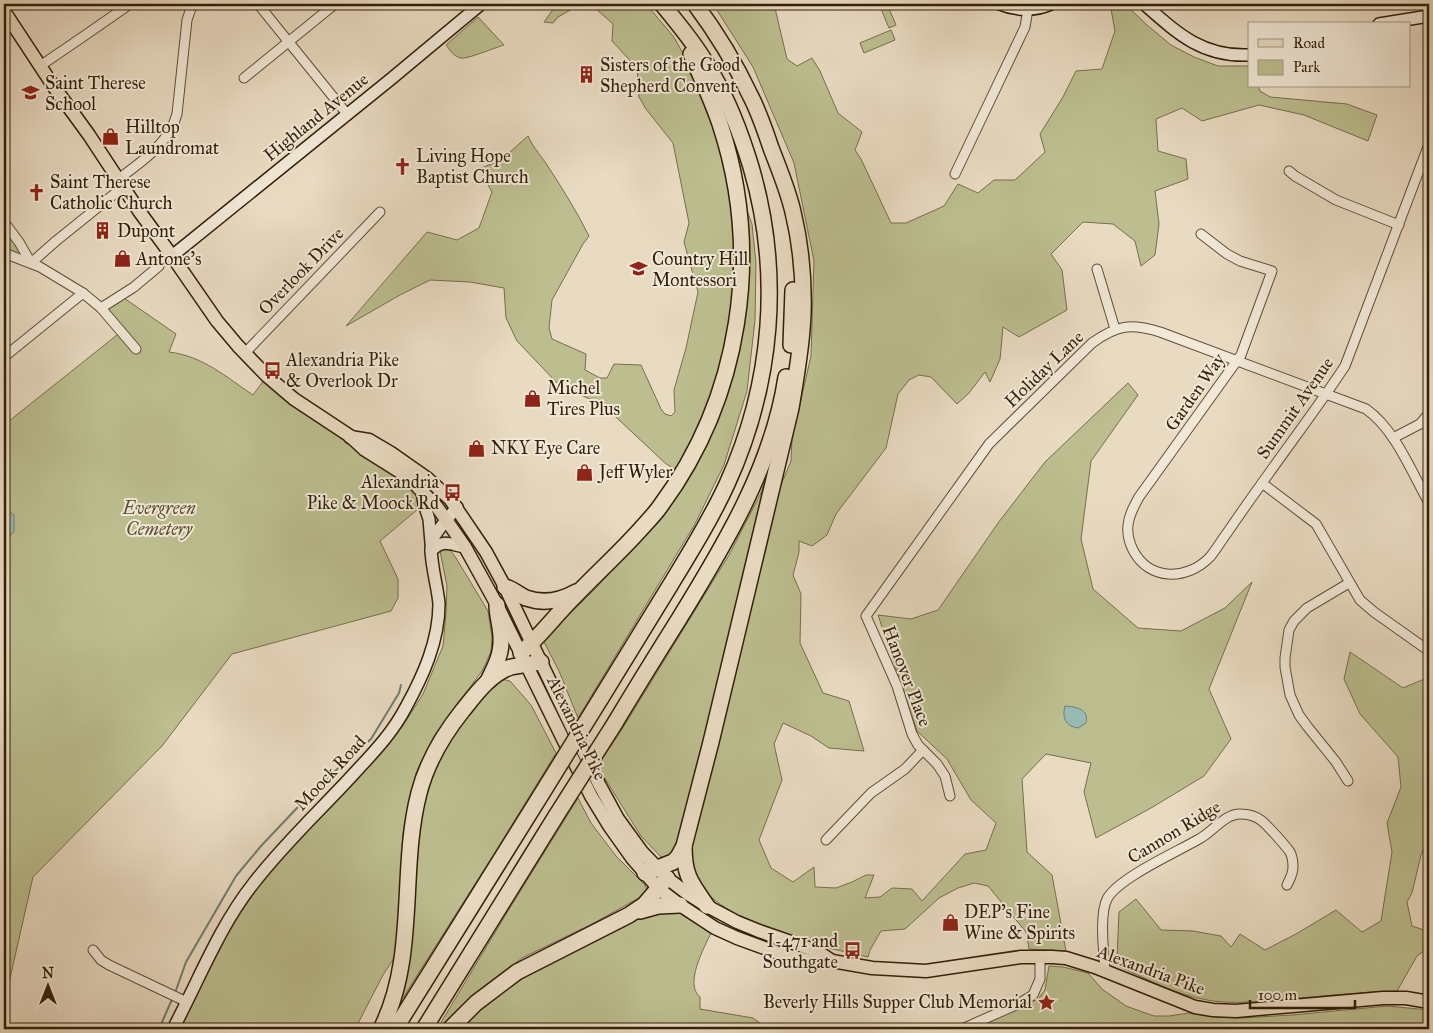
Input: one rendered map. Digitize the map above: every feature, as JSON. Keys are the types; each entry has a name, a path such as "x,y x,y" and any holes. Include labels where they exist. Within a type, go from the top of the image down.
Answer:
{"highway":[{"path":"395,1029 692,550 727,485 744,442 758,394 770,305 769,271 764,226 755,182 737,122 728,102 699,51 662,4"},
{"path":"450,1029 476,1003 517,972 629,915 644,905 657,877 678,857 684,846 791,408 800,353 803,314 800,252 793,212 761,118 728,53 695,4"},
{"path":"381,1029 391,1004 400,970 415,810 424,775 442,739 452,724 487,683 498,673 530,656 583,588 620,552 658,510 693,456 714,412 724,381 736,334 742,279 738,206 734,176 720,123 677,23"},
{"path":"424,1029 708,572 736,522 772,436 784,390 790,348 793,290 790,238 781,188 771,148"},
{"path":"505,587 538,601 553,601 567,597 583,588"},
{"path":"487,683 496,665 500,651 501,637 497,605"},
{"path":"684,846 687,876 707,906"},
{"path":"629,915 658,906 680,905"}],"main road":[{"name":"Highland Avenue","path":"166,261 481,4"},
{"path":"1000,4 1012,8 1028,9 1051,4"},
{"path":"1144,4 1190,42 1222,53 1248,55"},
{"name":"Alexandria Pike","path":"4,11 89,135 166,261 217,321 267,376 294,399 350,436 365,450 408,477 447,521 465,547 497,605 530,656 609,803 657,877 680,905 715,928 781,954 816,962 832,961 872,968 926,971 1021,957 1066,958 1195,1006 1213,1010 1236,1011 1383,998 1406,998 1429,1002"},
{"path":"1392,22 1429,16"},
{"name":"Alexandria Pike","path":"350,436 370,440 409,465 450,499 486,552 505,587 530,656"},
{"name":"Moock Road","path":"173,1029 183,1000 238,904 253,883 287,844 379,746 405,709 426,666 433,646 438,622 439,604 431,551 429,519 422,491"},
{"path":"431,551 435,534 447,521 460,512"},
{"path":"431,551 442,543 465,547"},
{"name":"Alexandria Pike","path":"657,877 737,922 817,951 832,961"}],"street":[{"path":"40,66 97,28 128,4"},
{"path":"31,263 120,184 169,134 177,114 187,20 191,8 195,4"},
{"path":"258,4 347,114"},
{"path":"244,78 335,4"},
{"path":"955,174 1025,27 1028,9"},
{"name":"Summit Avenue","path":"1176,574 1195,569 1210,556 1327,394 1345,366 1429,144"},
{"path":"1290,172 1336,200 1399,225"},
{"name":"Overlook Drive","path":"245,353 380,212"},
{"path":"4,222 20,242 31,263"},
{"name":"Garden Way","path":"1176,574 1166,575 1156,571 1136,557 1128,539 1129,517 1139,497 1241,355 1272,272 1240,261 1227,254 1201,234"},
{"path":"4,253 40,267 82,293 102,308 136,349"},
{"path":"102,308 134,287 166,261"},
{"path":"1097,269 1115,329"},
{"path":"4,358 82,293"},
{"name":"Holiday Lane","path":"866,616 989,444 1092,343 1115,329 1148,328 1366,409 1382,422 1393,438 1429,503"},
{"path":"1393,438 1420,424 1429,413"},
{"path":"1262,483 1316,524 1360,600 1429,651"},
{"path":"1348,781 1336,762 1306,726 1299,714 1290,695 1285,658 1289,630 1294,621 1307,608 1349,583"},
{"name":"Hanover Place","path":"866,616 897,686 912,734 918,745 937,764 945,776 950,796"},
{"path":"826,840 871,793 905,768 923,750"},
{"name":"Cannon Ridge","path":"1105,971 1102,944 1104,913 1106,901 1111,892 1140,872 1199,840 1227,817 1235,814 1254,816 1274,833 1292,858 1293,870 1286,884"},
{"path":"93,950 101,960 109,965 183,1000"},
{"path":"962,1029 1018,1004 1032,995 1040,979 1040,957"}],"green space":[{"path":"557,4 581,4 558,17 553,23 544,22"},
{"path":"583,4 646,4 673,36 690,65 711,115 723,156 735,214 737,287 714,395 677,471 665,463 603,405 559,385 517,341 506,318 504,288 470,282 430,280 346,326 427,232 457,240 479,228 492,192 479,169 501,160 528,136 568,198 589,236 552,300 549,328 552,339 586,354 585,370 600,378 607,378 614,364 641,365 661,409 665,414 671,416 675,412 674,390 686,348 698,292 684,242 689,223 673,143 646,109 639,97 637,68 612,41 613,24 595,8"},
{"path":"713,4 774,4 787,59 797,66 812,58 820,71 838,113 862,132 855,150 891,223 906,223 944,206 958,184 978,193 994,180 1015,180 1045,152 1040,134 1063,97 1076,71 1102,69 1115,31 1111,9 1122,4 1125,4 1171,45 1194,57 1218,66 1248,66 1248,88 1259,88 1260,91 1270,97 1347,104 1377,115 1368,141 1304,115 1259,105 1202,121 1182,108 1156,119 1158,151 1186,159 1188,179 1155,191 1159,224 1155,255 1141,266 1135,241 1113,224 1083,222 1051,254 1062,270 1067,310 1019,337 1003,327 1000,359 990,382 985,372 969,393 957,404 931,377 919,375 909,380 898,394 886,448 836,514 827,535 812,546 799,541 799,552 793,575 801,594 800,643 823,693 849,701 864,751 829,748 811,736 783,723 774,744 782,780 759,840 771,868 793,882 814,867 815,887 836,888 866,875 874,875 865,898 880,897 892,888 912,889 922,901 965,854 986,850 996,823 971,800 947,759 917,731 878,615 911,619 938,610 998,523 1045,462 1128,383 1138,395 1091,461 1081,539 1093,589 1138,628 1181,631 1225,608 1252,582 1209,689 1231,739 1204,776 1096,838 1084,792 1091,763 1046,754 1022,779 1027,852 1052,875 1066,951 1029,949 1026,932 988,886 974,883 958,888 939,898 905,929 881,931 868,957 827,948 767,929 729,910 704,892 694,879 690,849 778,492 791,461 792,439 811,356 814,261 794,163 753,67"},
{"path":"879,4 887,4 896,25 889,28"},
{"path":"478,17 504,45 464,58 456,56 446,45"},
{"path":"891,30 895,40 864,53 860,43"},
{"path":"744,202 752,224 756,263 755,320 747,391 724,465 695,524 578,718 559,671 543,640 594,590 667,511 693,467 725,400 741,340 748,273"},
{"path":"4,222 31,263 4,253"},
{"name":"Evergreen Cemetery","path":"121,296 176,334 169,352 181,354 203,363 253,395 267,376 408,477 424,504 380,541 398,579 398,598 391,611 232,654 162,746 33,877 8,987 4,988 4,425 122,331 101,308"},
{"path":"780,441 676,850 669,858 661,857 641,836 597,766 619,734 729,555 760,495"},
{"path":"444,549 450,550 456,558 488,611 492,637 491,652 482,671 434,736 416,773 403,834 396,955 383,975 355,1029 179,1029 236,918 263,875 345,790 402,727 423,694 443,646 447,586 440,551"},
{"path":"1350,652 1403,688 1429,677 1429,836 1421,855 1412,893 1407,902 1412,926 1424,930 1429,941 1429,947 1417,956 1397,991 1227,1002 1195,998 1118,966 1119,912 1136,899 1161,930 1193,931 1221,936 1231,947 1240,934 1265,950 1336,910 1362,932 1381,921 1392,852 1387,823 1401,787 1398,757 1360,714 1344,679"},
{"path":"502,679 510,681 531,705 556,753 392,1015 419,813 428,778 449,736"},
{"path":"578,798 591,823 616,856 645,885 647,890 644,895 592,924 522,958 460,1008 442,1029 437,1029 508,911"},
{"path":"668,909 679,913 711,933 700,956 695,975 694,984 700,997 700,1009 753,1018 768,1029 462,1029 482,1007 523,977 653,911"},
{"path":"1049,966 1088,973 1102,989 1126,1006 1154,1016 1189,1013 1214,1017 1241,1018 1387,1006 1429,1010 1429,1029 971,1029 1038,999 1045,990"}],"water":[{"path":"4,511 14,515 14,532 4,539"},
{"path":"1065,706 1078,708 1084,712 1086,723 1078,728 1067,723 1064,717"}],"waterway":[{"path":"175,993 186,962 236,876 261,846 315,789 371,739 399,693 401,685"},
{"path":"159,1029 173,997"}],"place":[{"name":"Sisters of the Good Shepherd Convent","path":"586,75"},
{"name":"Saint Therese School","path":"31,93"},
{"name":"Hilltop Laundromat","path":"111,137"},
{"name":"Living Hope Baptist Church","path":"402,166"},
{"name":"Saint Therese Catholic Church","path":"36,192"},
{"name":"Dupont","path":"103,231"},
{"name":"Antone's","path":"122,259"},
{"name":"Country Hill Montessori","path":"638,269"},
{"name":"Alexandria Pike & Overlook Dr","path":"272,370"},
{"name":"Michel Tires Plus","path":"533,398"},
{"name":"NKY Eye Care","path":"477,448"},
{"name":"Jeff Wyler","path":"585,472"},
{"name":"Alexandria Pike & Moock Rd","path":"453,492"},
{"name":"DEP's Fine Wine & Spirits","path":"950,922"},
{"name":"I-471 and Southgate","path":"852,951"},
{"name":"Beverly Hills Supper Club Memorial","path":"1046,1002"}]}
